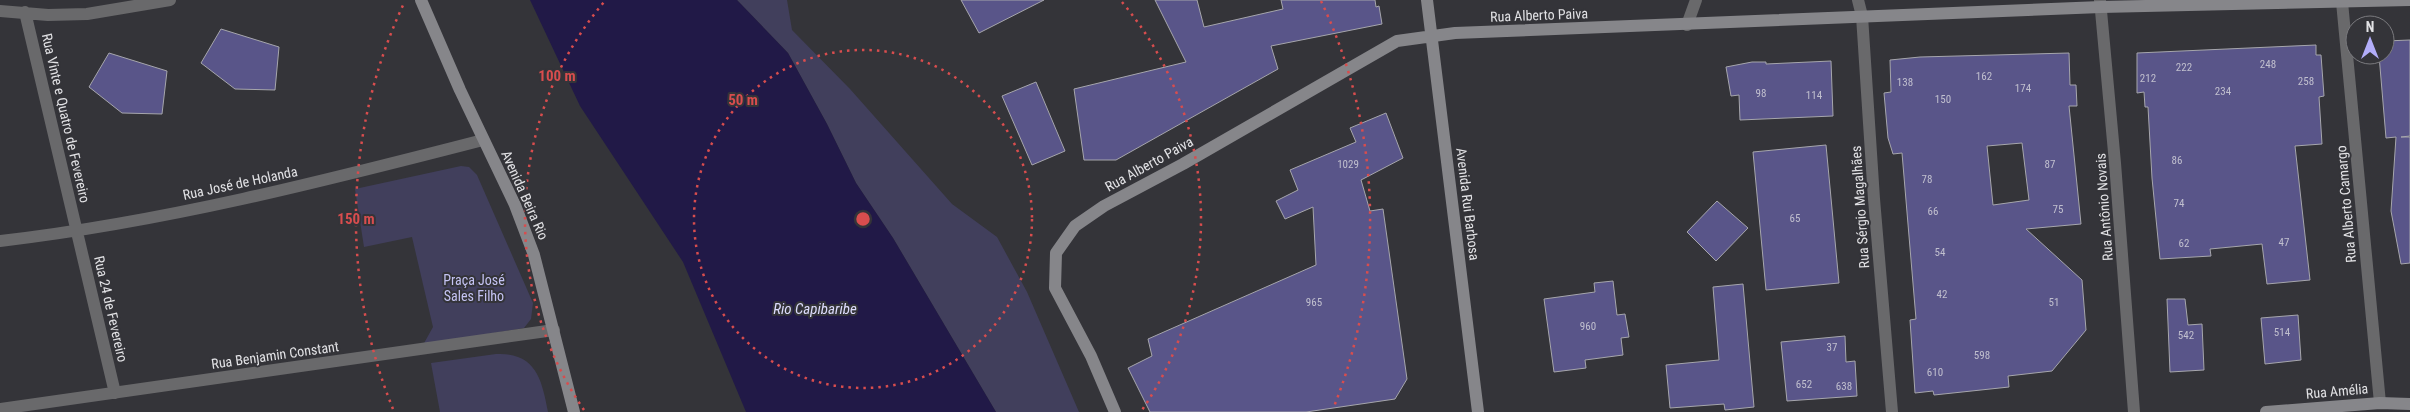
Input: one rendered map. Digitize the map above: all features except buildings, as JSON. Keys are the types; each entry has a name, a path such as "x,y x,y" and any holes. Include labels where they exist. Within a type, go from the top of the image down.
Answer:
{"main road":[{"name":"Avenida Beira Rio","path":"421,0 483,140 515,205 534,255 574,412"},
{"name":"Avenida Rui Barbosa","path":"1427,0 1478,412"},
{"name":"Rua Alberto Paiva","path":"1116,412 1091,356 1055,288 1056,253 1075,226 1104,206 1183,164 1397,41 1431,36 1687,25 2100,3 2410,0"},
{"name":"Rua Amélia","path":"2266,412 2380,403 2410,404"}],"street":[{"path":"0,11 48,15 87,14 170,0"},
{"path":"1687,25 1696,0"},
{"name":"Rua Sérgio Magalhães","path":"1858,0 1862,16 1874,199 1892,412"},
{"name":"Rua Alberto Camargo","path":"2342,2 2380,403"},
{"name":"Rua Antônio Novais","path":"2100,3 2116,163 2134,412"},
{"name":"Rua Vinte e Quatro de Fevereiro","path":"25,12 77,232"},
{"name":"Rua José de Holanda","path":"0,241 77,232 337,178 483,140"},
{"name":"Rua 24 de Fevereiro","path":"77,232 115,393"},
{"name":"Rua Benjamin Constant","path":"0,409 554,330"}],"green space":[{"path":"737,0 787,0 792,30 850,89 952,204 997,237 1027,292 1079,412 996,412 893,238 856,183 827,124 788,53"},
{"name":"Praça José Sales Filho","path":"461,166 469,167 477,175 533,303 531,319 524,328 423,345 433,327 412,237 364,247 355,189"},
{"path":"496,354 520,358 535,370 543,389 548,412 440,412 431,363"}],"water":[{"name":"Rio Capibaribe","path":"530,0 737,0 788,53 827,124 856,183 893,238 996,412 746,412 683,262 580,106"}]}
